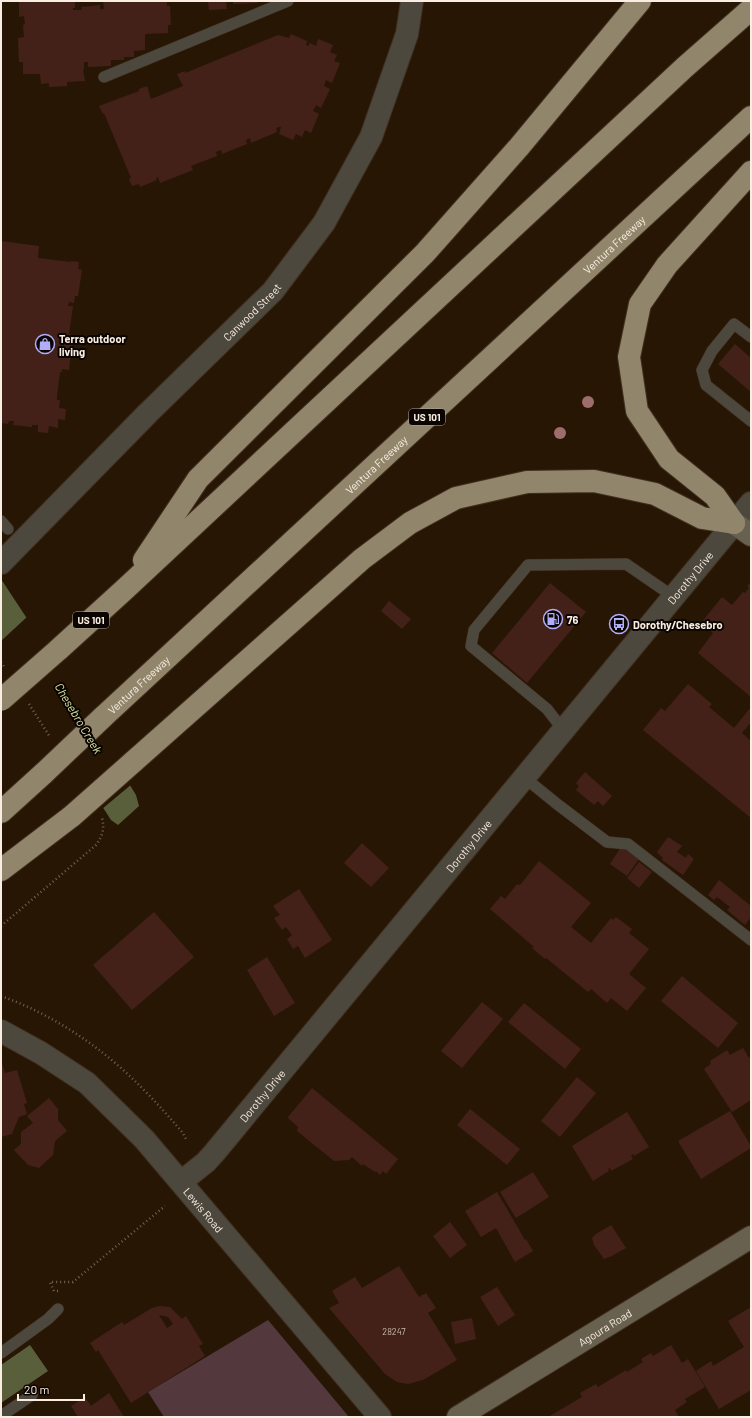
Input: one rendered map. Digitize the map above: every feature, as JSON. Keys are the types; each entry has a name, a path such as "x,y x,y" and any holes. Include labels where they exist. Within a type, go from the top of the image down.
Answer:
{"highway":[{"path":"124,590 198,479 425,253 519,147 640,1"},
{"name":"US 101","path":"1,700 124,590 685,67 751,9"},
{"name":"Ventura Freeway","path":"1,812 751,117"},
{"path":"743,529 715,496 669,459 636,411 629,357 640,304 667,265 751,172"},
{"path":"1,870 72,816 362,559 410,523 456,498 527,482 594,481 655,494 702,518 743,529"}],"main road":[{"name":"Agoura Road","path":"458,1417 751,1237"}],"street":[{"name":"Canwood Street","path":"5,559 148,413 273,291 324,223 371,137 407,34 412,1"},
{"name":"Dorothy Drive","path":"181,1182 206,1162 215,1152 674,597 743,529 751,503"},
{"name":"Lewis Road","path":"1,1031 41,1053 87,1083 144,1139 380,1417"}],"lane":[{"path":"104,77 288,1"},
{"path":"751,337 734,324 712,351 702,370 706,385 751,421"},
{"path":"564,731 547,709 471,646 474,630 528,565 626,564 674,597"},
{"path":"525,778 607,842 628,844 751,940"},
{"path":"1,1353 48,1319 58,1308"},
{"path":"1,1416 32,1395"}],"path":[{"path":"1,926 96,845 101,837 104,827 101,816"},
{"path":"1,996 18,1002 63,1026 104,1054 142,1088 183,1133 186,1139"},
{"path":"58,1308 63,1292 54,1291 50,1282 73,1282 165,1206"}],"shaded area":[{"path":"268,1320 349,1417 164,1417 148,1392"}],"water":[{"name":"Chesebro Creek","path":"1,579 136,795 139,806 118,825 111,820 1,650"},
{"path":"30,1345 48,1371 1,1403 1,1365"}],"pier":[{"path":"28,616 132,784 102,809 1,654 1,641"}],"building":[{"path":"19,1 75,1 75,8 73,8 73,10 82,10 81,7 100,5 100,9 104,9 103,1 167,1 167,6 170,6 171,25 168,25 168,33 146,34 145,50 134,51 134,57 124,57 124,60 111,60 111,66 88,67 88,62 84,62 83,70 85,81 67,82 67,86 49,87 49,83 41,84 40,74 23,74 23,62 19,62 18,38 24,37 23,25 25,24 24,16 19,17"},
{"path":"208,1 226,1 227,9 209,10"},
{"path":"233,1 257,1 257,3 233,4"},
{"path":"291,34 307,41 306,45 308,46 310,43 316,46 318,39 333,45 330,52 337,55 334,61 340,63 332,83 326,80 324,86 330,89 321,108 316,105 313,111 319,114 311,133 305,130 302,137 296,134 293,140 279,134 281,127 279,127 276,128 277,132 251,143 250,138 246,140 247,144 222,154 221,150 216,152 217,156 191,166 193,170 160,183 158,177 156,178 157,180 140,187 139,184 132,186 129,179 131,178 104,113 103,114 99,106 139,91 139,89 147,86 151,99 183,86 177,74 185,71 185,73 278,35 289,38"},
{"path":"1,241 39,246 38,258 79,262 78,269 82,270 78,296 75,296 74,303 69,302 68,306 73,306 69,334 73,335 69,370 62,369 62,372 60,372 57,396 57,400 60,400 59,408 66,409 65,420 58,419 58,428 49,426 48,433 38,432 38,425 32,425 32,427 13,425 14,421 9,421 8,424 1,423"},
{"path":"735,344 751,358 751,392 718,364"},
{"path":"751,582 751,697 698,653 713,633 701,623 722,597 732,605 743,592 745,593 749,588 747,586"},
{"path":"550,583 586,612 527,683 492,653"},
{"path":"389,601 411,619 402,629 381,611"},
{"path":"688,684 712,704 709,707 734,728 751,707 751,722 742,733 751,741 751,818 643,730 661,708 665,711"},
{"path":"585,772 612,796 603,806 598,801 594,805 576,790 579,786 576,783"},
{"path":"668,837 682,846 677,852 686,858 688,854 694,859 683,875 662,860 663,858 657,852"},
{"path":"362,843 389,868 371,887 344,863"},
{"path":"621,847 639,859 627,876 610,864"},
{"path":"539,861 591,903 571,927 591,943 611,918 613,920 616,917 632,929 629,933 649,949 629,974 646,988 627,1011 611,998 607,1003 591,989 588,992 532,948 534,947 490,909 501,896 505,899 517,884 521,884"},
{"path":"639,862 652,872 639,888 627,878"},
{"path":"719,880 751,906 751,917 745,925 727,910 730,907 717,897 714,900 708,895"},
{"path":"299,889 332,940 305,958 298,946 293,949 287,939 292,935 286,927 282,930 274,918 280,915 273,906"},
{"path":"154,912 194,957 132,1010 93,965"},
{"path":"267,957 295,1003 274,1016 247,970"},
{"path":"682,976 738,1023 718,1048 661,1001"},
{"path":"482,1002 503,1019 462,1068 441,1051"},
{"path":"524,1003 581,1049 565,1069 508,1022"},
{"path":"743,1048 751,1059 751,1100 732,1112 704,1069 711,1064 710,1061 727,1050 730,1055"},
{"path":"1,1060 5,1073 17,1070 27,1103 24,1104 27,1114 19,1117 12,1134 1,1137"},
{"path":"577,1077 596,1093 560,1137 541,1121"},
{"path":"312,1088 398,1159 386,1174 383,1171 380,1175 363,1164 362,1166 352,1157 349,1160 334,1161 297,1131 298,1127 288,1117"},
{"path":"49,1098 58,1109 58,1120 67,1131 55,1141 53,1155 39,1168 28,1165 14,1150 21,1144 21,1132 33,1123 27,1116"},
{"path":"470,1109 520,1149 507,1165 457,1125"},
{"path":"730,1111 751,1148 701,1179 678,1141"},
{"path":"627,1112 649,1147 634,1156 633,1154 631,1156 633,1159 611,1171 610,1168 608,1169 609,1171 593,1181 572,1146"},
{"path":"533,1172 549,1197 516,1218 500,1192"},
{"path":"497,1192 533,1251 515,1262 496,1228 481,1237 465,1211"},
{"path":"450,1222 467,1245 450,1258 433,1236"},
{"path":"611,1225 626,1248 604,1259 594,1245 592,1238"},
{"path":"399,1266 419,1297 426,1293 436,1308 428,1313 457,1360 423,1380 408,1384 397,1382 385,1374 329,1308 339,1303 332,1291 355,1277 362,1288"},
{"path":"497,1287 515,1315 498,1326 480,1297"},
{"path":"159,1306 170,1307 182,1319 186,1316 203,1344 199,1346 205,1356 131,1403 98,1350 96,1352 90,1343 122,1322 124,1325 152,1308","holes":["159,1315 168,1317 173,1324 167,1328"]},
{"path":"751,1307 751,1390 719,1409 696,1371 711,1361 713,1366 744,1347 728,1321"},
{"path":"472,1318 476,1339 455,1344 451,1322"},
{"path":"671,1345 682,1363 688,1359 705,1387 685,1399 687,1402 675,1410 679,1417 548,1417 582,1397 580,1393 596,1384 598,1387 626,1370 627,1372 643,1362 641,1359 651,1353 653,1356"},
{"path":"109,1393 124,1417 78,1417 71,1406 85,1397 91,1406"}],"place":[{"name":"Terra outdoor living","path":"45,344"},
{"name":"76","path":"553,619"},
{"name":"Dorothy/Chesebro","path":"619,624"}]}
